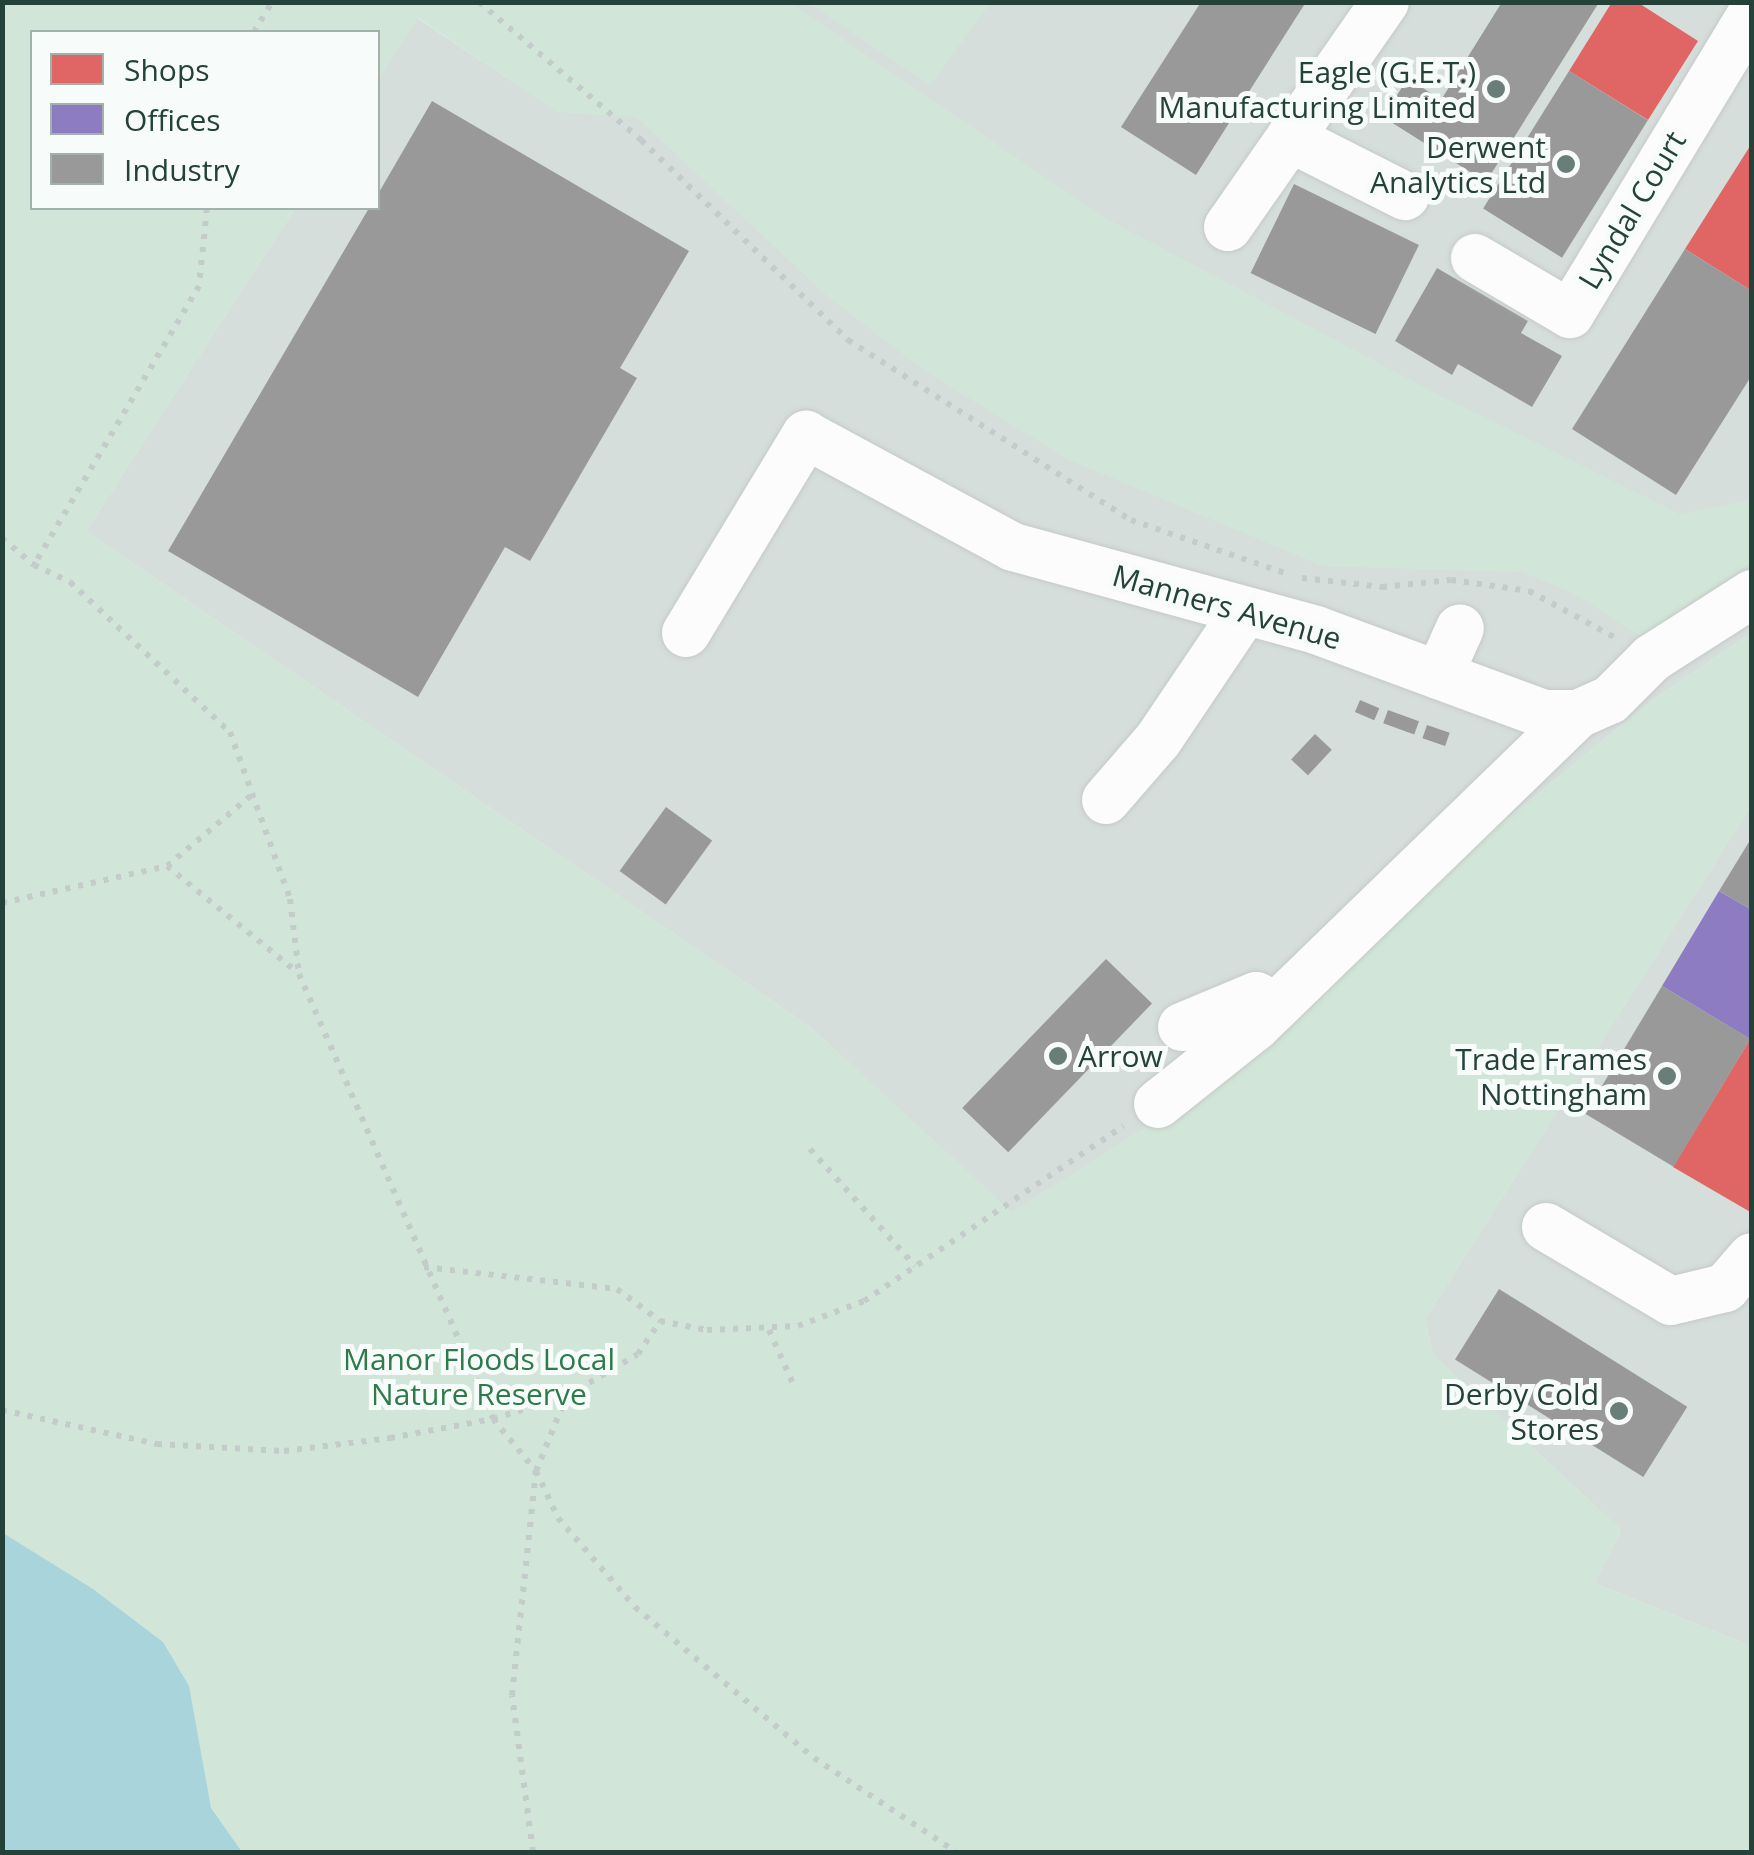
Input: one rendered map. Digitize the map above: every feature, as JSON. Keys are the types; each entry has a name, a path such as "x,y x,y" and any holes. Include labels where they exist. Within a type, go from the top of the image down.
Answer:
{"street":[{"path":"1228,226 1385,2"},
{"name":"Lyndal Court","path":"1475,258 1570,314 1752,12"},
{"path":"1290,138 1405,196"},
{"name":"Manners Avenue","path":"686,633 806,435 1013,547 1245,611 1439,675 1510,718 1578,714"},
{"path":"1158,1104 1276,1006 1578,714 1610,700 1652,658 1752,594"},
{"path":"1106,800 1158,740 1245,611"},
{"path":"1439,675 1460,628"},
{"path":"1182,1027 1256,996 1276,1006"},
{"path":"1546,1227 1671,1301 1725,1288 1752,1256"}],"path":[{"path":"255,30 272,2"},
{"path":"478,2 641,140 848,340 1130,520 1298,578 1382,588 1451,580 1529,591 1652,658"},
{"path":"34,565 199,286 207,210"},
{"path":"2,538 34,565 70,582 230,732 290,899 299,974 493,1419 536,1471 558,1518 636,1607 814,1758 956,1852"},
{"path":"2,903 167,866 254,793"},
{"path":"167,866 299,974"},
{"path":"424,1268 616,1289 642,1304 660,1321 707,1330 768,1330 864,1300 1158,1104"},
{"path":"810,1149 915,1266"},
{"path":"2,1410 157,1444 284,1451 493,1419 567,1396 638,1354 660,1321"},
{"path":"768,1330 795,1388"},
{"path":"533,1852 512,1695 536,1471 567,1396"}],"shaded area":[{"path":"626,3 1751,3 1751,633 1651,701 1439,875 1215,1085 1012,1213 809,1026 86,531 294,210 380,210 380,76 417,18 557,111"},
{"path":"1751,806 1751,1646 1594,1583 1621,1530 1433,1355 1425,1319"}],"green space":[{"name":"Manor Floods Local Nature Reserve","path":"3,3 790,3 1103,217 1433,392 1680,514 1751,500 1751,563 1640,636 1575,594 1523,572 1323,566 1067,459 924,370 826,295 636,117 558,112 418,18 380,76 380,30 30,30 30,210 294,210 86,531 809,1026 1012,1212 1180,1105 1439,875 1651,701 1751,633 1751,806 1425,1319 1433,1355 1621,1530 1594,1583 1751,1646 1752,1852 3,1852"},
{"path":"809,3 990,3 930,85"}],"water":[{"path":"3,1533 93,1589 163,1642 189,1686 211,1808 242,1852 3,1852"}],"building: Shops":[{"path":"1612,2 1637,2 1698,41 1648,120 1569,71"},
{"path":"1752,143 1752,291 1685,249"},
{"path":"1752,1036 1752,1213 1673,1167"}],"building: Offices":[{"path":"1719,891 1752,910 1750,1039 1662,986"}],"building: Industry":[{"path":"1201,2 1306,2 1196,175 1121,127"},
{"name":"Eagle (G.E.T.) Manufacturing Limited","path":"1502,2 1598,4 1486,182 1383,117 1408,78 1441,100"},
{"name":"Derwent Analytics Ltd","path":"1569,71 1648,120 1562,258 1483,208"},
{"path":"432,101 689,251 620,368 637,378 530,561 505,547 418,697 168,551 368,210 380,210 380,191"},
{"path":"1294,184 1419,245 1376,334 1251,273"},
{"path":"1685,249 1752,291 1752,375 1676,495 1572,429"},
{"name":"Derwent Analytics Ltd","path":"1437,268 1528,321 1521,333 1562,356 1532,407 1458,364 1452,375 1395,341"},
{"path":"1360,700 1379,708 1374,720 1355,712"},
{"path":"1388,710 1419,721 1414,734 1383,723"},
{"path":"1427,725 1450,733 1445,746 1422,738"},
{"path":"1315,734 1332,750 1308,775 1291,760"},
{"path":"666,807 712,841 666,904 620,871"},
{"path":"1752,837 1752,910 1719,891"},
{"name":"Arrow","path":"1106,959 1152,1003 1008,1152 962,1108"},
{"name":"Trade Frames Nottingham","path":"1662,986 1750,1039 1674,1167 1585,1114"},
{"path":"1499,1289 1687,1407 1643,1477 1455,1359"}],"place":[{"name":"Eagle (G.E.T.) Manufacturing Limited","path":"1496,89"},
{"name":"Derwent Analytics Ltd","path":"1566,164"},
{"name":"Arrow","path":"1058,1056"},
{"name":"Trade Frames Nottingham","path":"1667,1076"},
{"name":"Derby Cold Stores","path":"1619,1411"}]}
